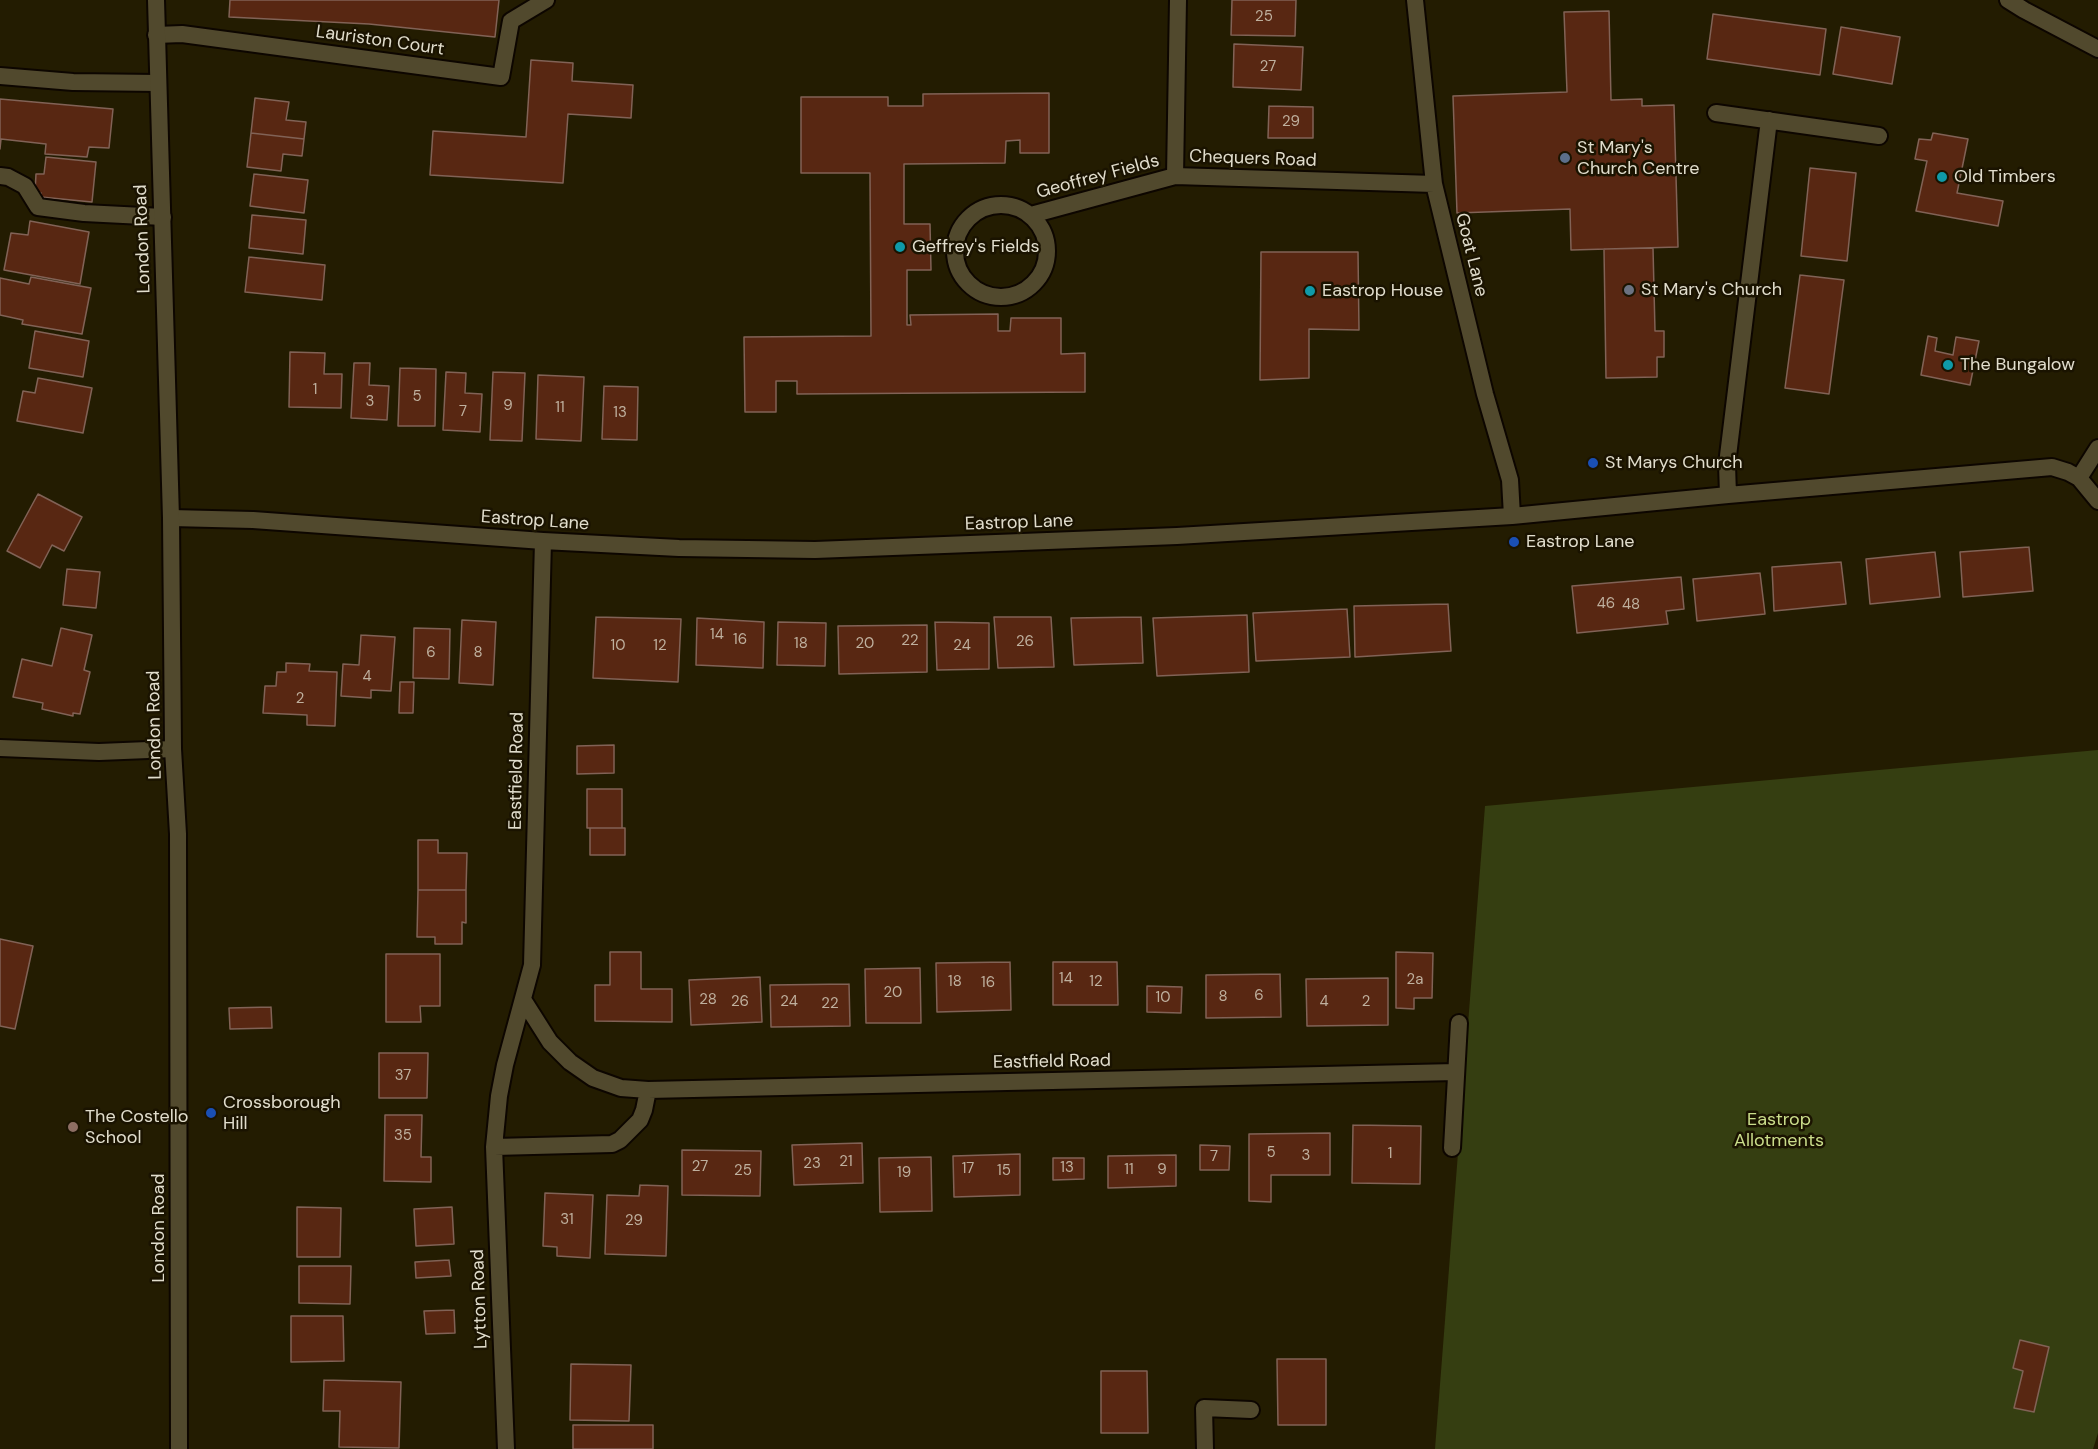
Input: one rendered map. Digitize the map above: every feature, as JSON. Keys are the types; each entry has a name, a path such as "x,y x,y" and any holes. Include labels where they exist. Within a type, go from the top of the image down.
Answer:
{"street":[{"name":"London Road","path":"156,0 171,518 173,749 178,834 179,1449"},
{"name":"Lauriston Court","path":"156,35 182,34 501,77 511,21 546,0"},
{"name":"Chequers Road","path":"1178,0 1175,176 1434,184"},
{"name":"Goat Lane","path":"1414,0 1434,184 1485,394 1510,480 1512,516"},
{"path":"2008,0 2098,49"},
{"path":"0,76 73,82 158,83"},
{"path":"1716,113 1879,136"},
{"path":"1728,495 1727,465 1769,120"},
{"path":"0,176 8,177 24,186 38,207 84,213 162,217"},
{"name":"Geoffrey Fields","path":"1031,216 1175,176"},
{"path":"1004,205 1019,208 1031,216 1041,226 1048,253 1038,279 1028,289 1015,296 1001,298 986,296 974,289 963,278 957,264 955,249 957,235 965,222 976,212 990,206 1004,205"},
{"path":"2098,448 2079,478 2098,501"},
{"name":"Eastrop Lane","path":"171,518 253,520 543,541 679,548 815,550 1178,536 1512,516 2052,467 2079,478"},
{"name":"Eastfield Road","path":"494,1147 499,1096 505,1065 532,965 543,541"},
{"path":"0,748 99,752 173,749"},
{"name":"Eastfield Road","path":"524,1001 550,1042 583,1073 608,1085 621,1088 648,1090 1456,1072"},
{"path":"1452,1148 1459,1023"},
{"path":"494,1147 612,1144 620,1140 640,1120 648,1090"},
{"name":"Lytton Road","path":"494,1147 506,1449"},
{"path":"1205,1449 1204,1408 1251,1410"}],"green space":[{"name":"Eastrop Allotments","path":"2098,750 2098,1433 2093,1449 1435,1449 1485,806"}],"building":[{"path":"230,0 499,0 495,37 369,24 229,17"},
{"path":"1232,0 1296,0 1295,36 1231,35"},
{"name":"St Mary's Church Centre","path":"1609,11 1611,100 1642,99 1642,106 1674,105 1678,247 1571,250 1570,209 1457,213 1453,96 1567,92 1564,12"},
{"path":"1713,14 1826,29 1820,75 1707,59"},
{"path":"1841,27 1900,37 1892,84 1833,74"},
{"path":"1234,44 1303,47 1301,90 1233,87"},
{"path":"531,60 573,63 572,81 633,85 631,118 568,114 563,183 430,175 433,131 526,137"},
{"name":"Geffrey's Fields","path":"1049,93 1049,153 1020,153 1020,140 1006,141 1005,163 904,164 904,224 930,224 931,270 907,270 907,325 911,325 910,315 998,314 998,331 1010,331 1011,318 1061,318 1061,354 1085,353 1085,392 797,394 797,381 776,381 776,412 745,412 744,337 871,336 870,173 801,173 801,97 888,97 888,106 923,106 923,94"},
{"path":"255,98 289,102 286,120 306,122 304,139 251,133"},
{"path":"0,99 113,109 109,148 89,147 87,157 45,154 46,144 1,139 0,149"},
{"path":"1269,106 1313,107 1313,138 1268,138"},
{"path":"251,133 304,139 302,156 283,154 281,171 247,167"},
{"name":"Old Timbers","path":"1933,133 1968,139 1957,193 2003,201 1998,226 1916,211 1927,161 1915,159 1919,139 1931,140"},
{"path":"46,157 96,162 92,202 41,197 41,193 35,192 36,174 44,174"},
{"path":"1810,168 1856,173 1847,261 1801,256"},
{"path":"254,174 308,180 304,213 250,206"},
{"path":"252,215 306,220 303,254 249,248"},
{"path":"30,221 89,232 80,284 4,270 11,233 28,235"},
{"name":"St Mary's Church","path":"1653,248 1655,331 1664,331 1664,357 1657,357 1657,377 1606,378 1604,249"},
{"name":"Eastrop House","path":"1261,252 1358,252 1359,330 1309,329 1309,378 1260,380"},
{"path":"249,257 325,265 322,300 245,292"},
{"path":"1800,275 1844,280 1829,394 1785,388"},
{"path":"31,277 91,288 82,334 22,324 23,320 0,315 0,278 29,284"},
{"path":"35,331 89,341 83,377 29,368"},
{"name":"The Bungalow","path":"1928,336 1937,338 1935,351 1953,355 1956,337 1979,341 1970,385 1921,375"},
{"path":"290,352 325,353 324,374 342,374 341,408 289,407"},
{"path":"354,363 370,363 369,385 389,386 387,420 351,418"},
{"path":"400,368 436,369 435,426 398,426"},
{"path":"446,372 466,373 465,393 482,394 480,432 443,430"},
{"path":"493,372 525,373 522,441 490,440"},
{"path":"538,375 584,377 581,441 536,439"},
{"path":"38,378 92,388 83,433 17,421 23,391 35,393"},
{"path":"604,386 638,387 637,440 602,439"},
{"path":"38,494 82,517 64,551 52,545 40,568 7,551"},
{"path":"2029,547 2033,591 1963,597 1960,552"},
{"path":"1935,552 1940,597 1870,604 1866,559"},
{"path":"1841,562 1846,604 1774,611 1772,567"},
{"path":"67,569 100,572 96,608 63,605"},
{"path":"1760,573 1765,614 1697,621 1693,579"},
{"path":"1681,577 1684,609 1666,611 1668,624 1577,633 1572,586"},
{"path":"1448,604 1451,651 1355,657 1354,606"},
{"path":"1347,609 1350,657 1256,661 1253,613"},
{"path":"1247,615 1249,672 1157,676 1153,618"},
{"path":"596,617 681,619 678,682 593,678"},
{"path":"994,617 1051,617 1054,667 998,668"},
{"path":"1141,617 1143,663 1074,665 1071,618"},
{"path":"697,618 764,622 763,668 696,665"},
{"path":"462,620 496,622 493,685 459,683"},
{"path":"778,622 826,623 825,666 777,665"},
{"path":"935,622 989,623 989,669 937,670"},
{"path":"927,625 927,672 839,674 838,626"},
{"path":"61,628 92,635 84,670 90,672 80,714 73,713 73,716 42,709 43,703 13,697 22,659 52,666"},
{"path":"414,628 450,629 449,679 413,678"},
{"path":"361,635 395,637 391,691 371,690 371,698 341,696 343,664 359,665"},
{"path":"286,663 310,664 309,671 337,672 335,726 307,725 307,715 263,713 265,686 276,686 277,672 286,672"},
{"path":"400,682 414,682 413,713 399,713"},
{"path":"614,745 614,773 577,774 577,746"},
{"path":"587,789 622,789 622,828 587,828"},
{"path":"590,828 625,828 625,855 590,855"},
{"path":"418,840 438,840 438,853 467,853 466,890 418,890"},
{"path":"418,890 466,890 466,923 462,922 462,944 435,944 435,937 417,937"},
{"path":"0,939 33,946 15,1029 0,1026"},
{"path":"610,952 641,952 641,989 672,989 672,1022 595,1021 595,985 610,985"},
{"path":"1396,952 1433,953 1432,998 1414,998 1414,1009 1396,1008"},
{"path":"386,954 440,954 440,1006 420,1006 421,1022 386,1022"},
{"path":"1010,962 1011,1010 937,1012 936,963"},
{"path":"1053,962 1117,962 1118,1005 1053,1005"},
{"path":"920,968 921,1023 866,1023 865,969"},
{"path":"1280,974 1281,1017 1206,1018 1206,975"},
{"path":"760,977 762,1022 691,1025 689,980"},
{"path":"1388,978 1388,1025 1307,1026 1306,979"},
{"path":"849,984 850,1026 771,1027 770,985"},
{"path":"1147,986 1182,987 1181,1013 1147,1012"},
{"path":"271,1007 272,1028 230,1029 229,1008"},
{"path":"379,1053 428,1053 427,1098 379,1098"},
{"path":"385,1115 422,1115 421,1157 431,1157 431,1182 384,1181"},
{"path":"1353,1125 1421,1126 1420,1184 1352,1183"},
{"path":"1330,1133 1330,1175 1271,1175 1271,1202 1249,1201 1249,1134"},
{"path":"862,1143 863,1183 794,1185 792,1145"},
{"path":"1200,1145 1230,1146 1229,1170 1200,1170"},
{"path":"682,1150 761,1151 760,1196 682,1195"},
{"path":"1020,1154 1020,1195 954,1197 953,1156"},
{"path":"1176,1155 1176,1186 1108,1188 1108,1156"},
{"path":"931,1157 932,1211 880,1212 879,1158"},
{"path":"1053,1158 1084,1158 1084,1179 1053,1180"},
{"path":"640,1185 668,1186 666,1256 605,1254 607,1195 639,1196"},
{"path":"545,1193 593,1195 590,1258 557,1256 557,1247 543,1246"},
{"path":"297,1207 341,1208 340,1257 297,1257"},
{"path":"452,1207 454,1244 416,1246 414,1209"},
{"path":"449,1260 451,1276 416,1278 415,1262"},
{"path":"299,1266 351,1266 350,1304 299,1303"},
{"path":"454,1310 455,1333 426,1334 424,1311"},
{"path":"291,1316 343,1316 344,1361 291,1362"},
{"path":"2020,1340 2049,1347 2034,1412 2014,1408 2023,1371 2013,1368"},
{"path":"1277,1359 1326,1359 1326,1425 1278,1425"},
{"path":"571,1364 631,1365 629,1421 570,1420"},
{"path":"1101,1371 1147,1371 1148,1433 1101,1433"},
{"path":"324,1380 401,1382 399,1448 339,1447 340,1411 323,1411"},
{"path":"573,1425 653,1425 653,1449 573,1449"}],"place":[{"name":"St Mary's Church Centre","path":"1565,158"},
{"name":"Old Timbers","path":"1942,177"},
{"name":"Geffrey's Fields","path":"900,247"},
{"name":"St Mary's Church","path":"1629,290"},
{"name":"Eastrop House","path":"1310,291"},
{"name":"The Bungalow","path":"1948,365"},
{"name":"St Marys Church","path":"1593,463"},
{"name":"Eastrop Lane","path":"1514,542"},
{"name":"Crossborough Hill","path":"211,1113"},
{"name":"The Costello School","path":"73,1127"}]}
